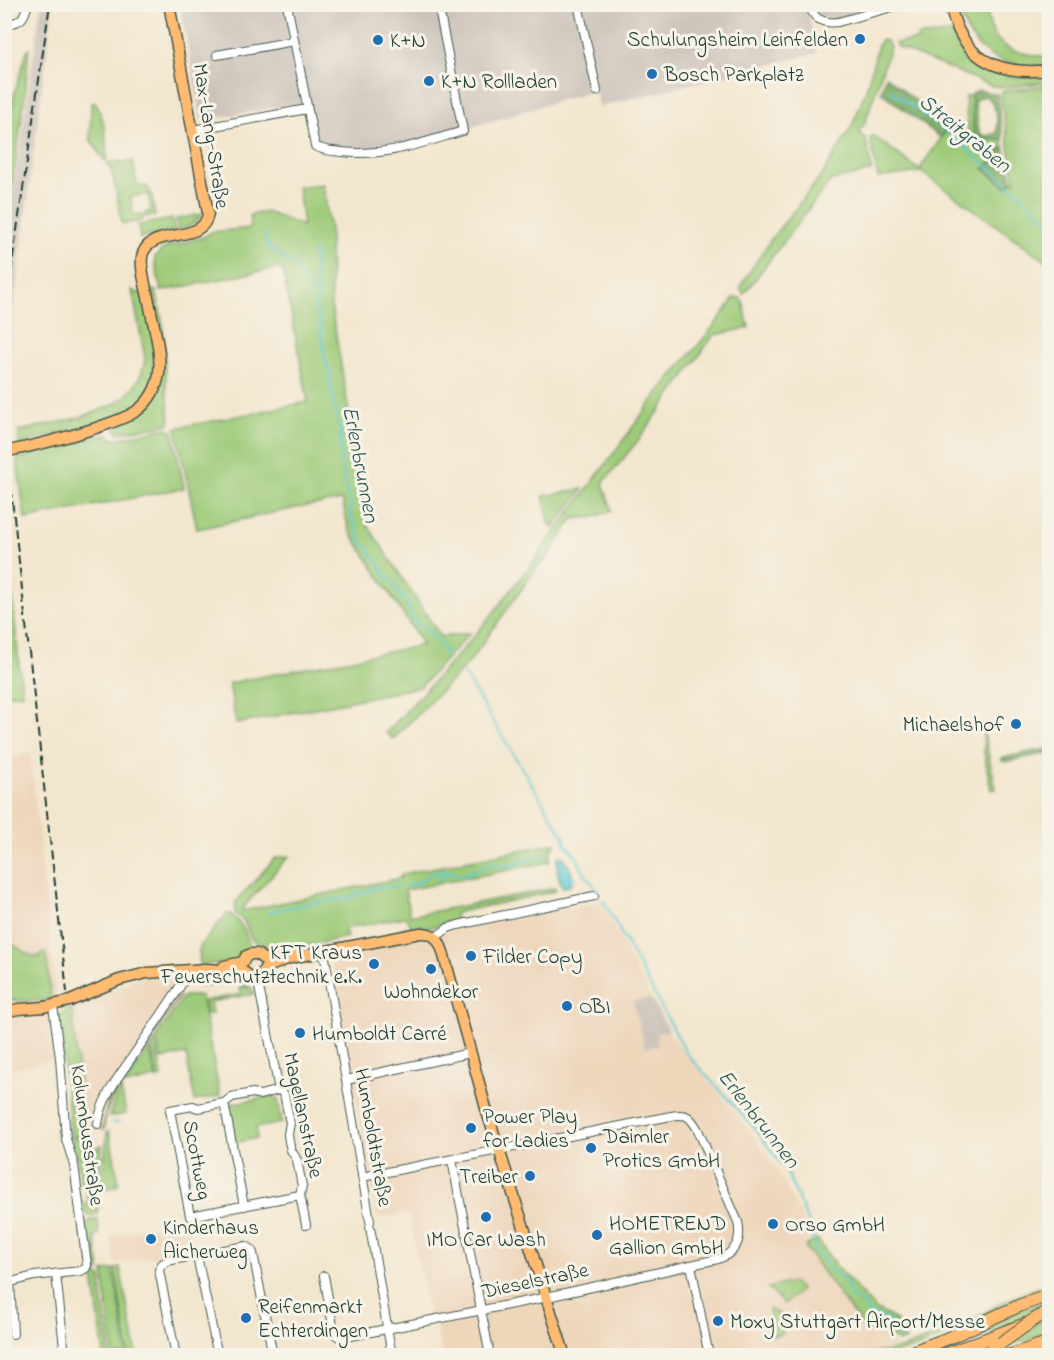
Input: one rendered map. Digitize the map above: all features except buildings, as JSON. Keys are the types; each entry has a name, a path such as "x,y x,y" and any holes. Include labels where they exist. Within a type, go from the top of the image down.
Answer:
{"highway":[{"path":"901,1356 1050,1295"},
{"path":"981,1356 1050,1310"},
{"path":"940,1356 1009,1329 1050,1317"},
{"path":"1008,1356 1050,1342"},
{"path":"1044,1356 1050,1354"}],"main road":[{"name":"Max-Lang-Straße","path":"4,452 109,424 136,411 147,402 158,381 159,362 142,255 149,245 159,239 196,230 205,222 208,210 169,4"},
{"path":"950,4 961,36 972,51 982,59 1010,70 1030,72 1050,70"},
{"path":"264,963 420,933 436,937 443,952 499,1150 565,1356"},
{"path":"252,954 256,954 264,963 264,972 257,977 249,976 243,966 246,956 252,954"},
{"path":"4,1013 19,1009 53,1006 137,975 243,966"}],"street":[{"path":"4,25 22,20 28,4"},
{"path":"287,4 315,146 322,150 359,154 385,153 463,131 438,4"},
{"path":"578,4 597,91"},
{"path":"809,4 812,14 827,23 903,4"},
{"path":"217,55 294,41"},
{"path":"193,130 307,109"},
{"path":"436,937 448,928 458,925 594,896"},
{"name":"Humboldtstraße","path":"324,952 392,1356"},
{"path":"98,1124 105,1100 179,988 185,970"},
{"name":"Magellanstraße","path":"257,977 279,1090 284,1094 290,1123 289,1142 297,1160 302,1186 300,1195 306,1225"},
{"name":"Kolumbusstraße","path":"53,1006 60,1058 66,1138 74,1165 87,1262 86,1268 81,1271 56,1274"},
{"path":"346,1080 470,1053"},
{"path":"279,1090 260,1095 253,1093 232,1097 224,1102 244,1206 300,1195"},
{"name":"Scottweg","path":"224,1102 198,1108 193,1106 170,1110 190,1216 244,1206"},
{"name":"Dieselstraße","path":"324,1276 334,1331 339,1338 546,1297 718,1259 725,1257 738,1243 740,1229 698,1130 690,1118 681,1114 499,1150"},
{"path":"362,1177 499,1150"},
{"path":"452,1160 490,1356"},
{"path":"176,1356 160,1267 163,1262 246,1246 251,1249 273,1356"},
{"path":"197,1256 218,1356"},
{"path":"691,1265 709,1356"},
{"path":"13,1334 7,1283 34,1276 56,1274 65,1356"}],"shaded area":[{"path":"41,5 53,5 13,309 8,429 5,430 5,264"},
{"path":"180,5 903,5 832,23 810,10 809,16 817,53 599,107 595,91 398,150 318,149 307,109 294,104 202,121"},
{"path":"30,754 58,1010 139,978 176,976 189,978 105,1105 101,1130 71,1136 64,1058 5,1070 5,759"},
{"path":"600,902 672,1037 739,1118 776,1168 824,1260 891,1335 895,1347 859,1356 442,1355 436,1326 428,1315 409,1214 377,1218 332,964 339,955 452,930"},
{"path":"651,998 669,1031 656,1033 658,1046 645,1048 633,1001"},
{"name":"Kinderhaus Aicherweg","path":"187,1220 192,1244 188,1245 189,1250 165,1255 165,1259 159,1260 152,1257 115,1263 110,1236"}],"green space":[{"path":"957,5 986,5 991,29 1003,45 1022,53 1049,56 1049,66 1015,64 1001,61 990,55 979,47 971,36"},
{"path":"953,32 972,57 993,71 1019,77 1049,75 1049,82 1006,87 992,86 899,48 895,43 918,40 918,36"},
{"path":"881,40 887,41 890,47 865,123 859,132 866,139 872,171 830,181 744,294 741,285 772,238 822,175 851,128 867,87"},
{"path":"29,49 5,236 5,140 14,95"},
{"path":"886,76 948,128 941,138 881,92"},
{"path":"1049,85 1049,263 921,172 878,178 870,138 873,136 921,171 921,167 948,128 969,145 965,97 971,95 976,139 1003,140 1004,147 984,169 1007,187 1012,181 1015,182 1000,94 1003,91"},
{"path":"978,90 997,94 1003,140 976,139 971,95","holes":["986,96 990,99 996,113 997,133 987,136 982,135 979,131 975,102 978,98"]},
{"path":"91,103 96,103 102,116 107,160 104,160 90,139"},
{"path":"1004,147 1012,181 1007,187 984,169"},
{"path":"121,161 121,163 133,161 137,185 148,187 152,195 155,216 145,217 146,212 151,211 148,194 131,197 133,214 142,214 143,220 122,223 113,175 107,163"},
{"path":"323,184 330,230 331,305 368,526 441,637 470,633 420,687 236,724 229,683 423,645 349,530 342,500 197,529 176,428 308,402 283,271 278,268 161,291 155,257 164,248 204,237 212,232 250,228 250,215 267,212 303,226 298,187"},
{"path":"202,214 189,226 178,230 176,219"},
{"path":"172,219 175,231 140,238 138,225"},
{"path":"132,290 137,293 142,292 155,351 155,369 152,383 146,394 138,403 118,416 19,444 19,431 79,417 105,408 117,402 135,385 142,373 145,358"},
{"path":"153,290 156,291 163,325 170,421 168,424 119,433 116,431 116,425 156,394"},
{"path":"734,298 740,298 743,301 749,328 714,335 637,442 603,483 612,511 594,517 573,519 468,664 393,739 386,733 484,624 662,388 715,325"},
{"path":"167,428 173,432 184,488 25,519 17,459 103,435 108,434 111,438 116,439"},
{"path":"583,489 554,527 550,525 543,496"},
{"path":"4,534 22,693 5,695"},
{"path":"983,729 996,789 991,790 984,752"},
{"path":"1049,749 1049,753 1004,762 1001,759 1028,752"},
{"path":"556,843 550,852 550,862 405,890 410,916 555,888 556,891 459,912 455,914 456,921 431,927 413,929 405,917 347,928 345,930 347,937 297,948 297,946 275,950 252,940 244,921 235,913 235,903 275,858 289,856 242,911 401,878 401,874"},
{"path":"228,914 231,914 244,930 249,949 240,959 228,963 200,965 201,945"},
{"path":"5,930 7,941 29,955 39,957 42,953 46,953 51,999 5,1001"},
{"path":"237,977 248,986 240,987 238,979 200,986 199,981"},
{"path":"251,987 254,994 210,1002 212,1014 206,1015 204,1001 241,994 240,989"},
{"path":"179,996 112,1099 106,1113 104,1130 102,1130 107,1106 111,1097"},
{"path":"184,996 201,996 220,1096 195,1101 186,1054 161,1059 157,1037"},
{"path":"72,1009 84,1134 71,1137 59,1014"},
{"path":"155,1040 162,1077 157,1078 151,1046"},
{"path":"149,1048 156,1078 125,1085"},
{"path":"121,1089 126,1114 109,1117 115,1099"},
{"path":"273,1096 278,1099 282,1123 256,1128 257,1138 235,1143 228,1109 231,1104"},
{"path":"109,1131 119,1183 116,1183 117,1186 101,1190 107,1132"},
{"path":"82,1136 90,1193 97,1192 98,1214 84,1213 83,1203 88,1202 86,1185 81,1185 77,1154 72,1145 72,1139"},
{"path":"84,1136 93,1148 99,1148 102,1145 98,1190 91,1191"},
{"path":"98,1219 99,1235 95,1236 100,1269 97,1273 92,1273 97,1271 96,1265 91,1262 90,1254 95,1253 94,1246 89,1246 86,1225 90,1220"},
{"path":"817,1239 836,1266 876,1310 897,1322 906,1341 899,1342 885,1332 866,1330 805,1247"},
{"path":"120,1268 137,1355 129,1355 115,1269"},
{"path":"113,1270 127,1355 113,1355 104,1271"},
{"path":"93,1276 101,1277 110,1355 104,1355"},
{"path":"792,1282 801,1290 784,1304 768,1288"},
{"path":"1049,1283 1049,1292 919,1347 890,1355 858,1356 904,1348 956,1328 1003,1302"},
{"path":"1049,1299 1049,1306 1026,1319 1002,1326 1002,1329 937,1353 914,1355"},
{"path":"769,1309 783,1316 783,1333 773,1336"},
{"path":"1049,1320 1049,1333 1007,1346 1040,1322"}],"water":[{"path":"560,856 564,858 572,873 570,886 563,887 560,880 557,864"}],"waterway":[{"name":"Streitgraben","path":"890,90 952,136 1050,222"},
{"path":"265,233 270,249 295,267 307,286 317,295"},
{"name":"Erlenbrunnen","path":"313,250 317,295 315,306 326,365 330,371 334,407 340,430 341,461 344,483 351,505 350,513 365,546 370,549 385,576 393,582 396,590 406,601 412,618 437,640 447,656"},
{"name":"Erlenbrunnen","path":"464,674 565,838 565,843 598,891"},
{"path":"405,886 418,883 430,874 445,871 460,875 489,865 509,866 534,857 546,858"},
{"path":"438,880 448,873"},
{"path":"571,876 577,878"},
{"path":"268,912 323,901 346,899 377,888 398,886"},
{"name":"Erlenbrunnen","path":"603,900 687,1054 753,1126 786,1170 813,1234 814,1248 828,1269 840,1276 848,1286 851,1297 863,1304 868,1312 889,1321 901,1340"},
{"path":"112,1122 118,1123"}],"railway":[{"path":"4,339 13,257 50,4"},
{"path":"4,421 67,992"}],"place":[{"name":"Schulungsheim Leinfelden","path":"860,39"},
{"name":"K+N","path":"378,40"},
{"name":"Bosch Parkplatz","path":"652,74"},
{"name":"K+N Rollladen","path":"429,81"},
{"name":"Michaelshof","path":"1016,724"},
{"name":"Filder Copy","path":"471,956"},
{"name":"KFT Kraus Feuerschutztechnik e.K.","path":"374,964"},
{"name":"Wohndekor","path":"431,969"},
{"name":"OBI","path":"567,1006"},
{"name":"Humboldt Carré","path":"300,1033"},
{"name":"Power Play for Ladies","path":"471,1128"},
{"name":"Daimler Protics GmbH","path":"591,1148"},
{"name":"Treiber","path":"530,1176"},
{"name":"IMO Car Wash","path":"486,1217"},
{"name":"Orso GmbH","path":"773,1224"},
{"name":"HOMETREND Gallion GmbH","path":"597,1235"},
{"name":"Kinderhaus Aicherweg","path":"151,1239"},
{"name":"Reifenmarkt Echterdingen","path":"246,1318"},
{"name":"Moxy Stuttgart Airport/Messe","path":"718,1321"}]}
